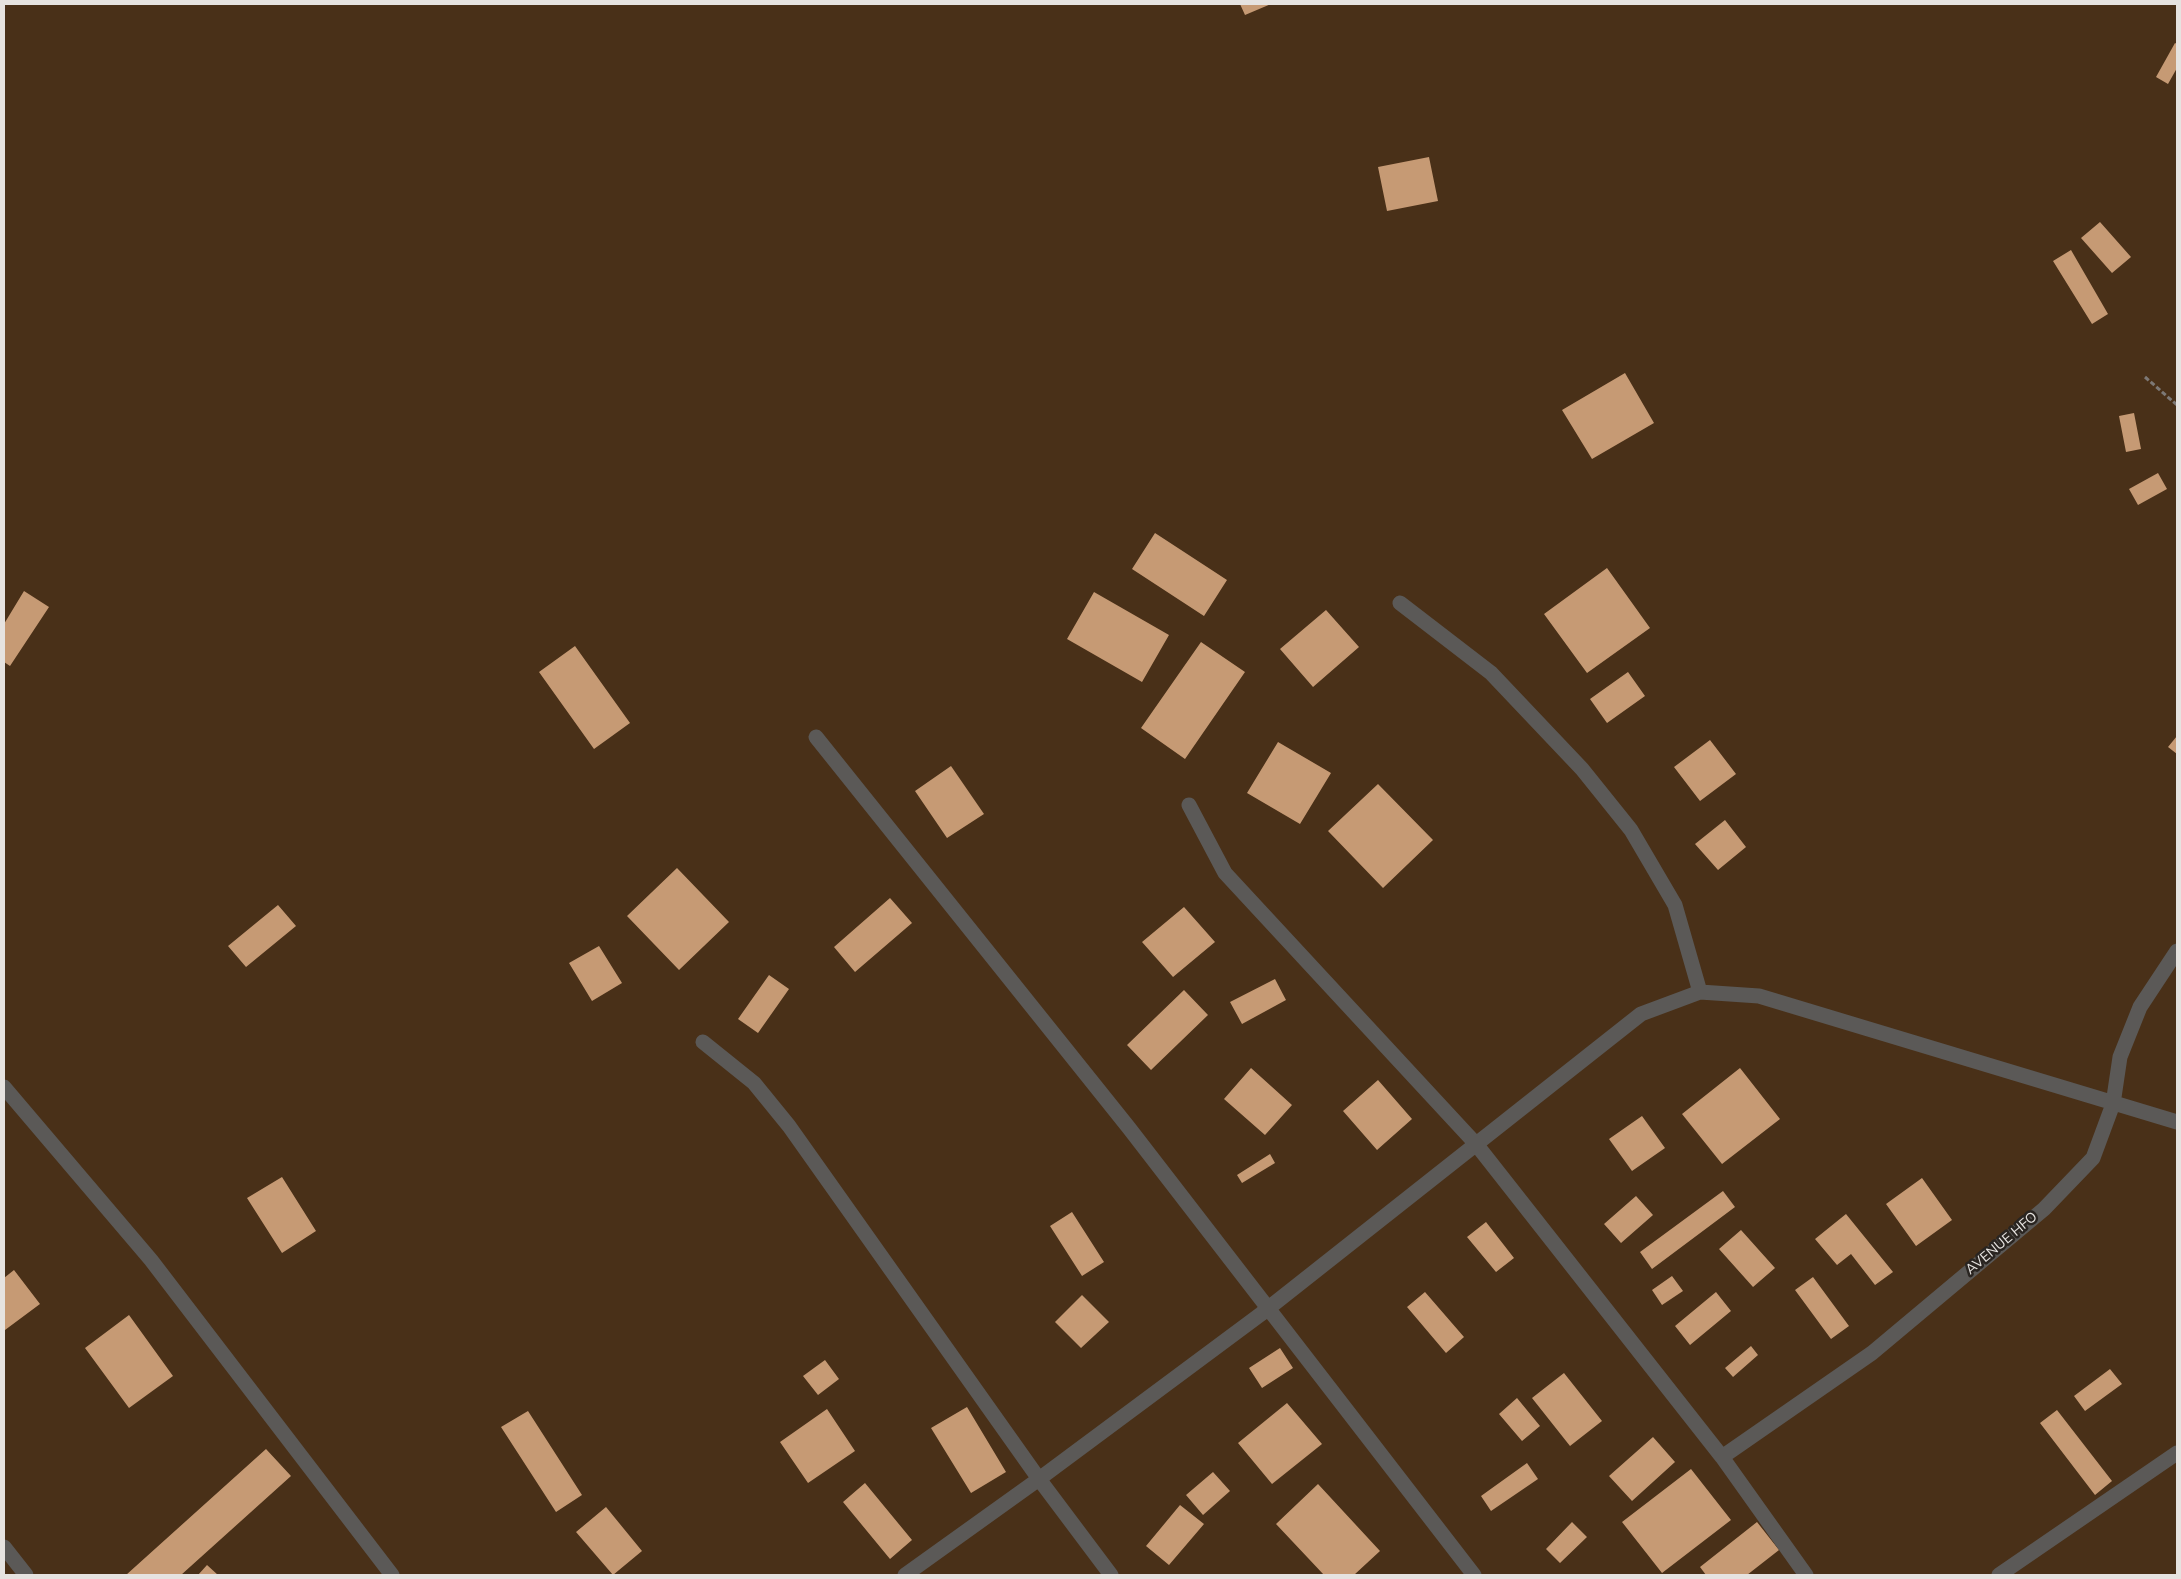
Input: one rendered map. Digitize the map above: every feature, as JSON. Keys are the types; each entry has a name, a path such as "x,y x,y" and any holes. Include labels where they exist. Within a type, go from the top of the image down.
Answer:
{"street":[{"path":"1400,603 1491,674 1582,769 1630,830 1675,905 1700,992"},
{"path":"816,737 1129,1128 1474,1575"},
{"path":"1189,805 1225,873 1476,1144 1722,1457 1806,1575"},
{"name":"AVENUE HFO","path":"1722,1457 1872,1353 2044,1209 2093,1158 2113,1104 2120,1057 2140,1007 2177,952"},
{"path":"905,1575 1039,1479 1268,1307 1641,1014 1700,992 1759,996 2177,1122"},
{"path":"703,1042 754,1083 789,1126 1039,1479 1112,1575"},
{"path":"4,1087 151,1260 392,1575"},
{"path":"1999,1575 2177,1453"},
{"path":"4,1547 26,1575"}],"path":[{"path":"2145,377 2177,405"}],"shaded area":[{"path":"4,4 2177,4 2177,1575 4,1575"}],"building":[{"path":"1240,4 1271,4 1245,15"},
{"path":"2175,43 2177,44 2177,68 2168,84 2156,77"},
{"path":"1429,157 1438,201 1387,211 1378,167"},
{"path":"2100,222 2131,257 2112,273 2081,238"},
{"path":"2071,250 2108,314 2092,324 2053,261"},
{"path":"1625,373 1654,423 1592,459 1562,410"},
{"path":"2134,413 2141,449 2126,452 2119,416"},
{"path":"2158,473 2167,489 2138,505 2129,489"},
{"path":"1155,533 1227,580 1204,616 1132,569"},
{"path":"1607,568 1650,628 1587,673 1544,614"},
{"path":"24,591 49,607 10,666 4,662 4,624"},
{"path":"1094,592 1169,635 1142,682 1067,639"},
{"path":"1326,610 1359,647 1313,687 1280,649"},
{"path":"1201,642 1245,672 1185,759 1141,728"},
{"path":"575,646 630,723 594,749 539,672"},
{"path":"1628,672 1645,696 1607,723 1590,699"},
{"path":"2177,736 2177,754 2168,747"},
{"path":"1710,740 1736,774 1700,801 1674,767"},
{"path":"1278,742 1331,773 1300,824 1247,793"},
{"path":"951,766 984,814 947,838 915,791"},
{"path":"1378,784 1433,840 1383,888 1328,831"},
{"path":"1725,820 1746,847 1718,870 1695,844"},
{"path":"677,868 729,922 679,970 627,916"},
{"path":"890,898 912,923 855,972 834,947"},
{"path":"278,905 296,926 246,967 228,946"},
{"path":"1184,907 1215,942 1173,977 1142,942"},
{"path":"599,946 622,983 592,1001 569,963"},
{"path":"769,975 789,989 758,1033 738,1019"},
{"path":"1275,979 1286,1000 1242,1024 1230,1002"},
{"path":"1184,990 1208,1015 1151,1070 1127,1045"},
{"path":"1251,1068 1292,1105 1265,1135 1224,1099"},
{"path":"1740,1068 1780,1119 1722,1164 1682,1114"},
{"path":"1378,1080 1412,1119 1377,1150 1343,1111"},
{"path":"1642,1116 1665,1148 1632,1171 1609,1139"},
{"path":"1270,1154 1275,1163 1242,1183 1237,1175"},
{"path":"282,1177 316,1231 282,1253 247,1198"},
{"path":"1922,1178 1952,1220 1916,1246 1886,1204"},
{"path":"1723,1191 1735,1207 1652,1269 1640,1252"},
{"path":"1636,1196 1653,1215 1621,1243 1604,1224"},
{"path":"1072,1212 1104,1262 1082,1276 1050,1226"},
{"path":"1846,1214 1893,1272 1875,1285 1851,1254 1837,1265 1815,1239"},
{"path":"1486,1222 1514,1258 1496,1272 1467,1237"},
{"path":"1741,1230 1775,1268 1753,1287 1719,1249"},
{"path":"14,1270 40,1304 5,1330 4,1278"},
{"path":"1672,1276 1683,1291 1662,1305 1652,1290"},
{"path":"1813,1277 1849,1326 1831,1339 1795,1290"},
{"path":"1425,1292 1464,1337 1446,1353 1407,1307"},
{"path":"1716,1292 1731,1311 1690,1345 1675,1326"},
{"path":"1082,1295 1109,1322 1081,1348 1055,1322"},
{"path":"129,1315 173,1376 129,1408 85,1348"},
{"path":"1751,1346 1758,1355 1733,1377 1725,1368"},
{"path":"1280,1348 1293,1368 1262,1388 1249,1368"},
{"path":"825,1360 839,1379 818,1395 803,1376"},
{"path":"2110,1369 2122,1384 2085,1411 2074,1396"},
{"path":"1564,1373 1602,1421 1570,1446 1532,1398"},
{"path":"1517,1398 1540,1426 1522,1441 1499,1414"},
{"path":"1287,1403 1322,1444 1272,1484 1238,1443"},
{"path":"967,1407 1006,1472 971,1493 931,1428"},
{"path":"827,1409 855,1451 808,1483 780,1442"},
{"path":"2057,1410 2112,1481 2095,1495 2040,1423"},
{"path":"528,1411 582,1495 556,1512 501,1427"},
{"path":"1653,1437 1675,1462 1632,1501 1609,1476"},
{"path":"266,1449 291,1476 181,1575 126,1575"},
{"path":"1527,1463 1538,1479 1491,1511 1481,1496"},
{"path":"1691,1469 1731,1520 1662,1573 1622,1522"},
{"path":"1213,1472 1230,1491 1203,1515 1186,1495"},
{"path":"865,1483 912,1540 890,1559 843,1502"},
{"path":"1318,1484 1380,1551 1354,1575 1324,1575 1276,1524"},
{"path":"1180,1505 1204,1524 1169,1565 1146,1546"},
{"path":"606,1507 642,1551 613,1575 576,1532"},
{"path":"1572,1522 1587,1537 1560,1563 1546,1549"},
{"path":"1757,1522 1779,1550 1747,1575 1706,1575 1700,1567"},
{"path":"207,1565 218,1575 198,1575"}]}
